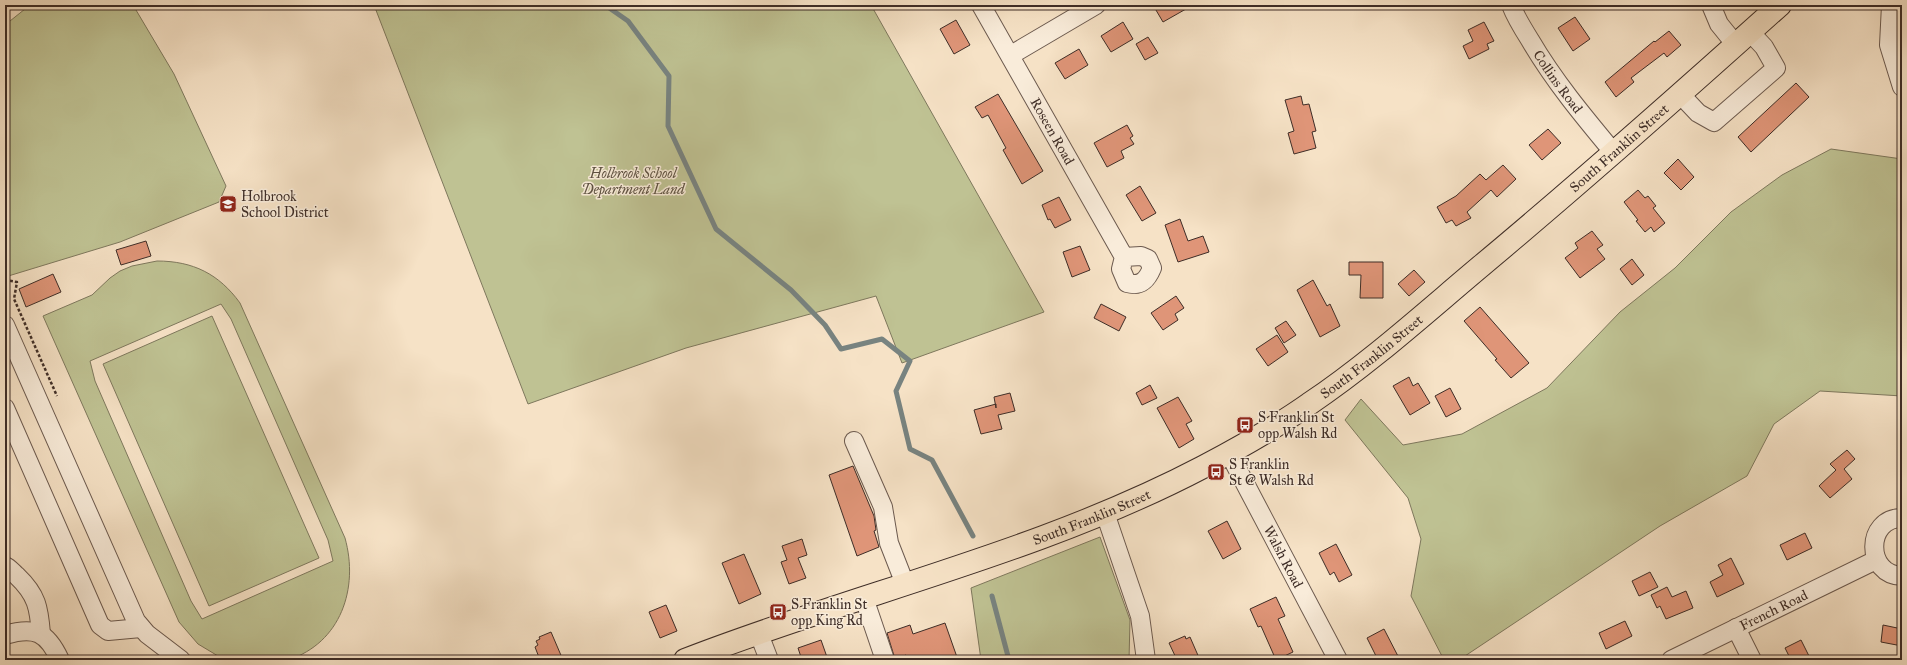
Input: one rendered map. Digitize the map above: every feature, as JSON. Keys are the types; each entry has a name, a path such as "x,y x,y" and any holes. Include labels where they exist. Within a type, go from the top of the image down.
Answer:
{"main road":[{"name":"South Franklin Street","path":"685,660 905,584 1016,548 1105,513 1171,483 1228,454 1288,418 1348,376 1407,329 1614,153 1780,5"}],"street":[{"name":"Roseen Road","path":"981,5 1005,49 1011,55 1124,257"},
{"path":"1011,55 1096,5"},
{"name":"Collins Road","path":"1511,5 1514,14 1538,55 1564,93 1614,153"},
{"path":"1680,94 1698,113 1714,122 1776,68 1764,47 1743,38 1719,24 1711,5"},
{"path":"1891,5 1889,44 1902,87"},
{"path":"5,325 133,614 141,628 181,660"},
{"path":"5,408 100,624 108,631 141,628"},
{"path":"854,441 883,507 889,543 905,584"},
{"name":"Walsh Road","path":"1228,454 1338,660"},
{"path":"1105,513 1140,616 1146,660"},
{"path":"1902,518 1890,520 1882,526 1877,533 1874,542 1876,560 1881,567 1889,573 1902,576"},
{"name":"French Road","path":"1671,660 1876,560"},
{"path":"5,566 21,580 33,594 39,609 41,634"},
{"path":"864,598 885,660"},
{"path":"1736,628 1752,660"},
{"path":"5,635 26,630 41,634 51,642 60,660"},
{"path":"759,634 769,660"}],"path":[{"path":"5,280 17,282 14,299 58,399 42,409"}],"green space":[{"path":"30,5 133,5 174,74 226,186 219,202 120,242 5,277 5,25"},
{"name":"Holbrook School Department Land","path":"374,5 871,5 1044,312 902,363 876,296 686,348 528,404"},
{"path":"1831,149 1902,159 1902,396 1820,391 1774,424 1747,476 1660,526 1459,660 1444,660 1411,596 1421,539 1408,498 1345,420 1361,399 1403,445 1462,434 1547,388 1620,312 1675,268 1731,212 1782,175"},
{"path":"157,261 182,263 194,267 204,271 223,284 240,303 345,538 349,557 349,576 347,594 342,611 333,627 321,641 306,652 288,660 223,659 198,644 179,622 43,316 92,295 110,278 120,271 132,266","holes":["221,304 231,319 328,540 333,561 202,619 191,601 95,381 90,361"]},
{"path":"212,316 319,558 209,606 103,364"},
{"path":"1100,537 1130,620 1129,660 981,660 971,588"}],"building":[{"path":"1153,5 1193,5 1163,22"},
{"path":"1575,17 1590,39 1573,51 1558,28"},
{"path":"956,20 970,45 954,54 940,29"},
{"path":"1123,22 1133,39 1111,52 1101,36"},
{"path":"1484,22 1494,41 1487,44 1489,49 1469,59 1463,46 1473,41 1468,30"},
{"path":"1669,31 1681,45 1667,57 1664,53 1631,78 1634,82 1616,97 1605,82 1654,41 1655,42"},
{"path":"1148,37 1158,53 1145,60 1136,44"},
{"path":"1079,49 1088,65 1065,79 1055,63"},
{"path":"1796,83 1809,97 1751,152 1738,137"},
{"path":"998,94 1043,171 1022,184 1003,150 1006,148 988,115 982,118 975,107"},
{"path":"1301,96 1303,105 1309,104 1316,131 1312,132 1316,148 1294,154 1288,133 1294,131 1285,100"},
{"path":"1127,125 1133,136 1130,138 1134,144 1121,151 1124,158 1107,167 1094,143"},
{"path":"1548,129 1561,143 1542,160 1529,145"},
{"path":"1678,159 1694,177 1681,190 1664,173"},
{"path":"1503,165 1516,179 1497,197 1491,190 1467,212 1471,218 1456,226 1452,220 1446,223 1437,207 1456,196 1480,174 1486,180"},
{"path":"1140,186 1156,213 1142,221 1126,195"},
{"path":"1638,190 1645,198 1648,196 1656,206 1653,208 1665,223 1654,232 1651,227 1645,232 1624,202"},
{"path":"1059,197 1071,220 1055,228 1050,219 1048,220 1042,205"},
{"path":"1180,219 1188,241 1203,236 1209,252 1178,262 1165,225"},
{"path":"1592,231 1603,245 1597,249 1605,259 1580,278 1565,258 1578,248 1575,243"},
{"path":"146,241 151,256 121,265 116,250"},
{"path":"1080,246 1090,270 1072,277 1063,252"},
{"path":"1632,259 1644,275 1632,285 1620,269"},
{"path":"1349,262 1383,262 1383,298 1360,298 1361,275 1349,275"},
{"path":"1414,270 1425,282 1409,296 1398,284"},
{"path":"53,274 61,292 26,307 19,289"},
{"path":"1313,280 1327,306 1330,304 1340,326 1320,337 1297,290"},
{"path":"1176,296 1184,308 1175,314 1178,320 1163,330 1151,313"},
{"path":"1101,304 1126,317 1119,331 1094,318"},
{"path":"1480,307 1529,363 1511,378 1495,360 1497,359 1464,321"},
{"path":"1286,321 1296,335 1284,343 1275,328"},
{"path":"1277,335 1288,352 1268,366 1256,349"},
{"path":"1409,377 1413,386 1418,383 1430,403 1410,415 1393,386"},
{"path":"1150,385 1157,398 1142,405 1136,393"},
{"path":"1450,388 1461,409 1446,417 1435,396"},
{"path":"1010,393 1015,411 998,415 1002,429 981,434 974,410 995,404 994,397"},
{"path":"1178,397 1192,421 1186,424 1194,439 1179,448 1157,408"},
{"path":"1847,450 1855,459 1844,469 1852,479 1830,498 1819,486 1836,470 1830,464"},
{"path":"853,466 874,516 876,530 874,531 879,547 857,556 829,475"},
{"path":"1227,521 1241,549 1223,559 1208,531"},
{"path":"1805,533 1812,548 1787,560 1780,545"},
{"path":"802,539 807,555 798,558 806,578 789,584 781,562 787,560 782,546"},
{"path":"1336,544 1352,575 1339,582 1334,572 1330,575 1319,553"},
{"path":"744,554 761,594 739,604 722,563"},
{"path":"1731,558 1744,584 1717,597 1710,582 1723,575 1718,565"},
{"path":"1650,572 1658,587 1639,596 1632,581"},
{"path":"1667,587 1672,597 1686,591 1693,608 1666,619 1660,606 1657,608 1651,595"},
{"path":"1276,597 1285,616 1278,619 1293,652 1276,660 1261,626 1258,627 1250,609"},
{"path":"666,605 677,631 660,638 649,612"},
{"path":"1625,621 1632,636 1606,649 1599,633"},
{"path":"945,623 958,660 908,660 906,655 895,659 887,633 910,625 913,634"},
{"path":"1883,625 1902,629 1902,646 1881,642"},
{"path":"1384,629 1400,660 1378,660 1367,638"},
{"path":"551,632 563,660 540,660 535,647 538,645 536,641 540,639 539,637"},
{"path":"1185,636 1186,639 1190,637 1200,660 1177,660 1169,643"},
{"path":"821,640 828,660 802,660 798,648"},
{"path":"1801,640 1811,660 1791,660 1785,648"}],"waterway":[{"path":"605,5 628,21 669,76 668,126 716,229 791,290 825,325 841,349 882,339 910,361 896,391 910,449 932,460 973,536"},
{"path":"992,596 1009,660"}],"place":[{"name":"Holbrook School District","path":"228,204"},
{"name":"S Franklin St opp Walsh Rd","path":"1245,425"},
{"name":"S Franklin St @ Walsh Rd","path":"1216,472"},
{"name":"S Franklin St opp King Rd","path":"778,612"}]}
